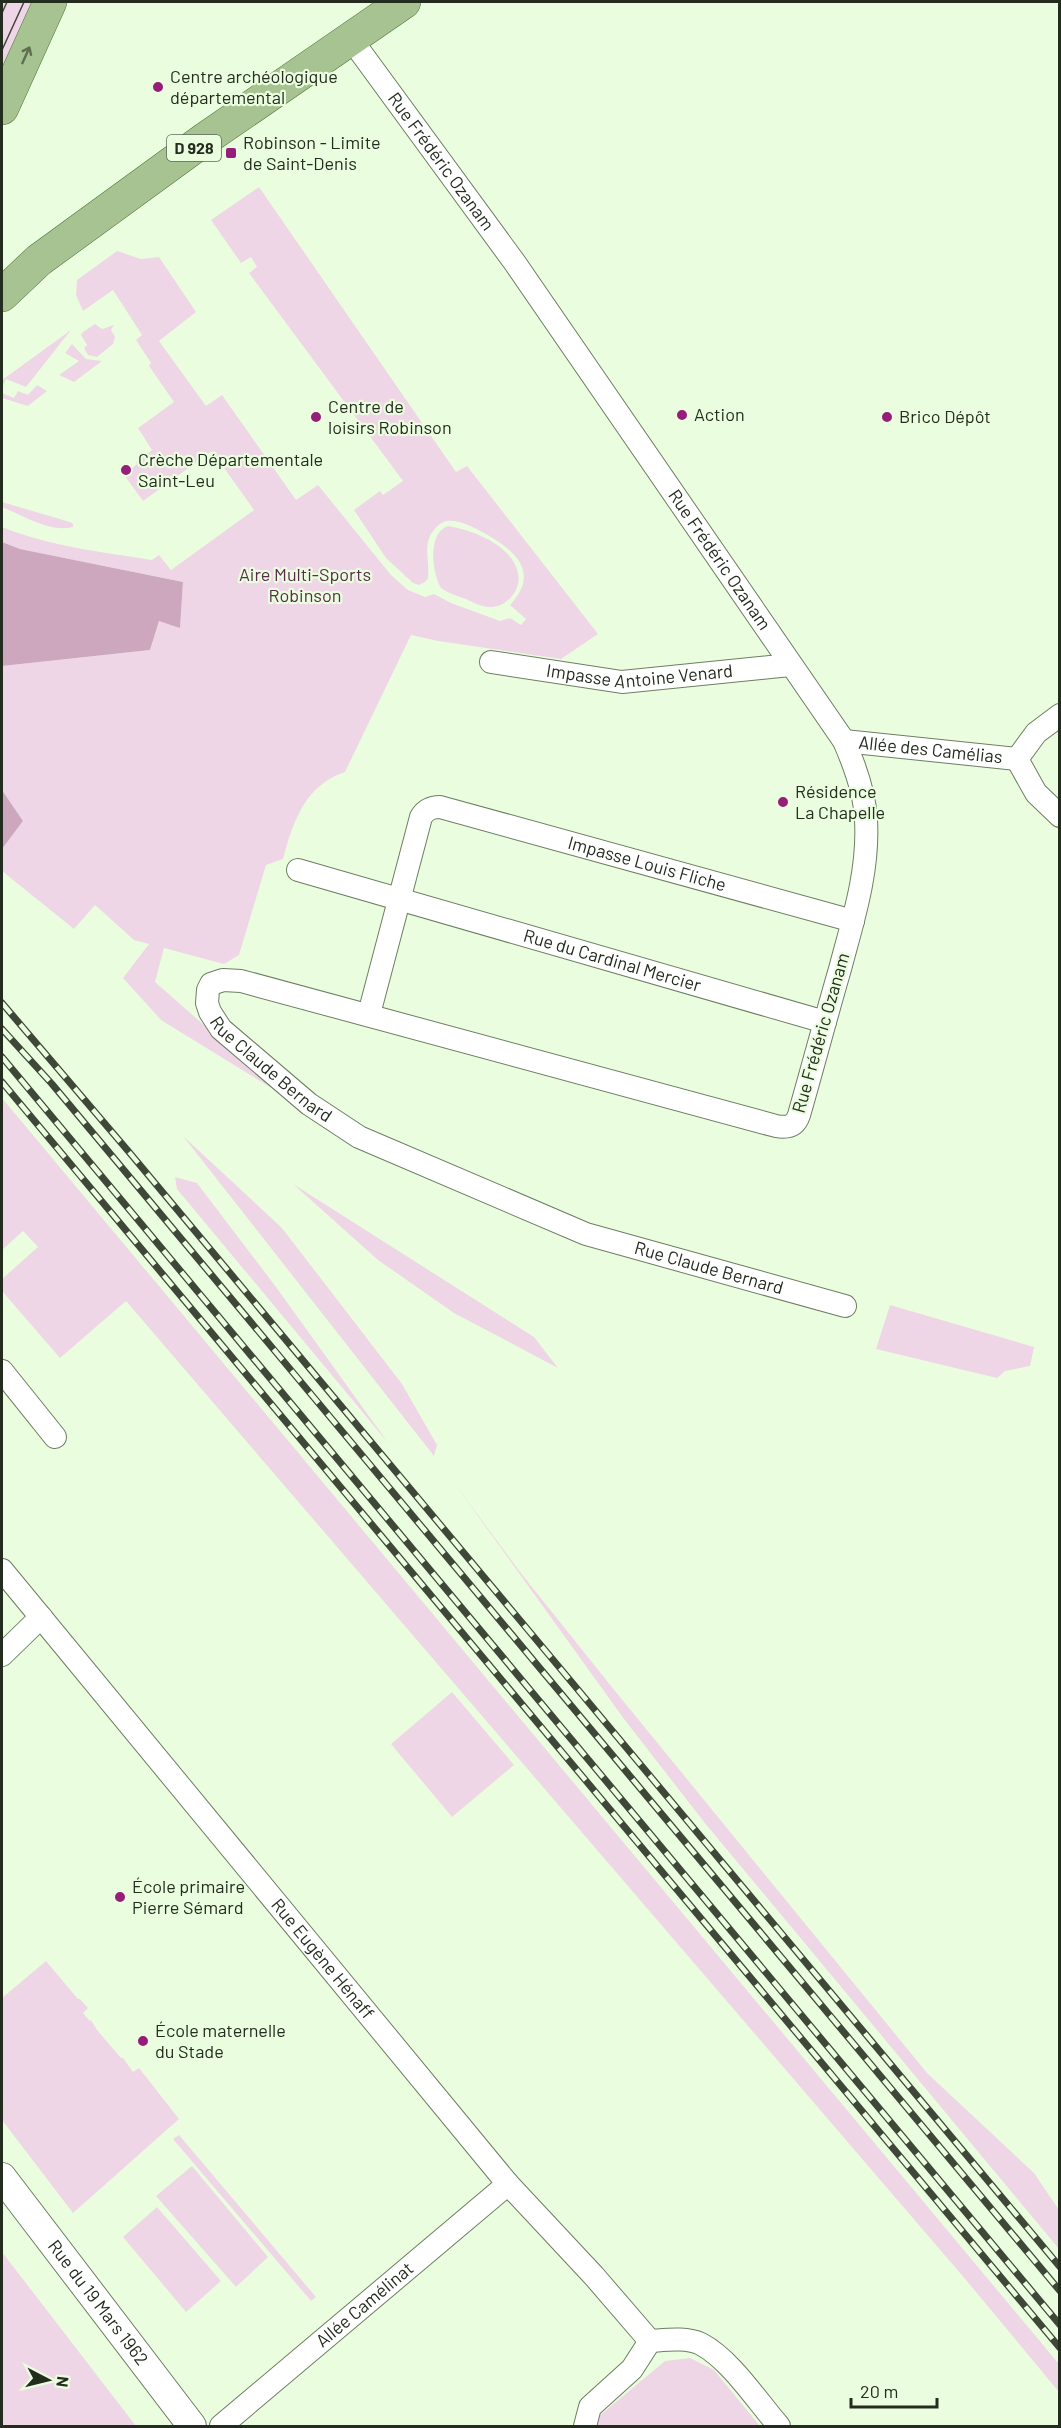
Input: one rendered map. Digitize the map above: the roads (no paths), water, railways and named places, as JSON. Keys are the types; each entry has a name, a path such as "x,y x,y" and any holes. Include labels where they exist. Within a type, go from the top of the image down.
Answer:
{"main road":[{"path":"2,108 50,2"},
{"name":"D 928","path":"2,295 39,260 206,139 404,2"},
{"name":"D 928","path":"2,268 39,260"}],"street":[{"name":"Rue Frédéric Ozanam","path":"351,39 515,263 844,741 858,779 866,817 866,860 853,921 798,1119 791,1126 776,1126"},
{"name":"Impasse Antoine Venard","path":"490,662 622,682 790,665"},
{"path":"1017,759 1036,733 1059,715"},
{"name":"Allée des Camélias","path":"844,741 1017,759 1036,793 1059,816"},
{"name":"Impasse Louis Fliche","path":"399,899 421,817 430,809 440,807 853,921"},
{"name":"Rue du Cardinal Mercier","path":"298,870 825,1022"},
{"path":"369,1014 399,899"},
{"name":"Rue Claude Bernard","path":"776,1126 369,1014 232,980 212,984 206,998 210,1012 226,1033 309,1104 359,1137 586,1234 845,1306"},
{"path":"2,1371 55,1437"},
{"name":"Rue Eugène Hénaff","path":"2,1570 508,2184 594,2276 650,2341"},
{"path":"2,1656 41,1617"},
{"name":"Rue du 19 Mars 1962","path":"2,2177 192,2427"},
{"name":"Allée Camélinat","path":"221,2427 508,2184"},
{"path":"585,2427 590,2407 632,2369 650,2341 678,2339 700,2344 723,2359 779,2427"}],"tram line":[{"path":"2,13 7,2"},
{"path":"2,50 24,2"}],"railway":[{"path":"2,1003 1060,2267"},
{"path":"2,1029 52,1084 1060,2291"},
{"path":"2,1057 1060,2325"},
{"path":"2,1082 1060,2348"}],"place":[{"name":"Centre archéologique départemental","path":"158,87"},
{"name":"Robinson - Limite de Saint-Denis","path":"231,153"},
{"name":"Action","path":"682,415"},
{"name":"Centre de loisirs Robinson","path":"316,417"},
{"name":"Brico Dépôt","path":"887,417"},
{"name":"Crèche Départementale Saint-Leu","path":"126,470"},
{"name":"Résidence La Chapelle","path":"783,802"},
{"name":"École primaire Pierre Sémard","path":"120,1897"},
{"name":"École maternelle du Stade","path":"143,2041"}],"park label":[{"name":"Aire Multi-Sports Robinson","path":"305,585"}]}
